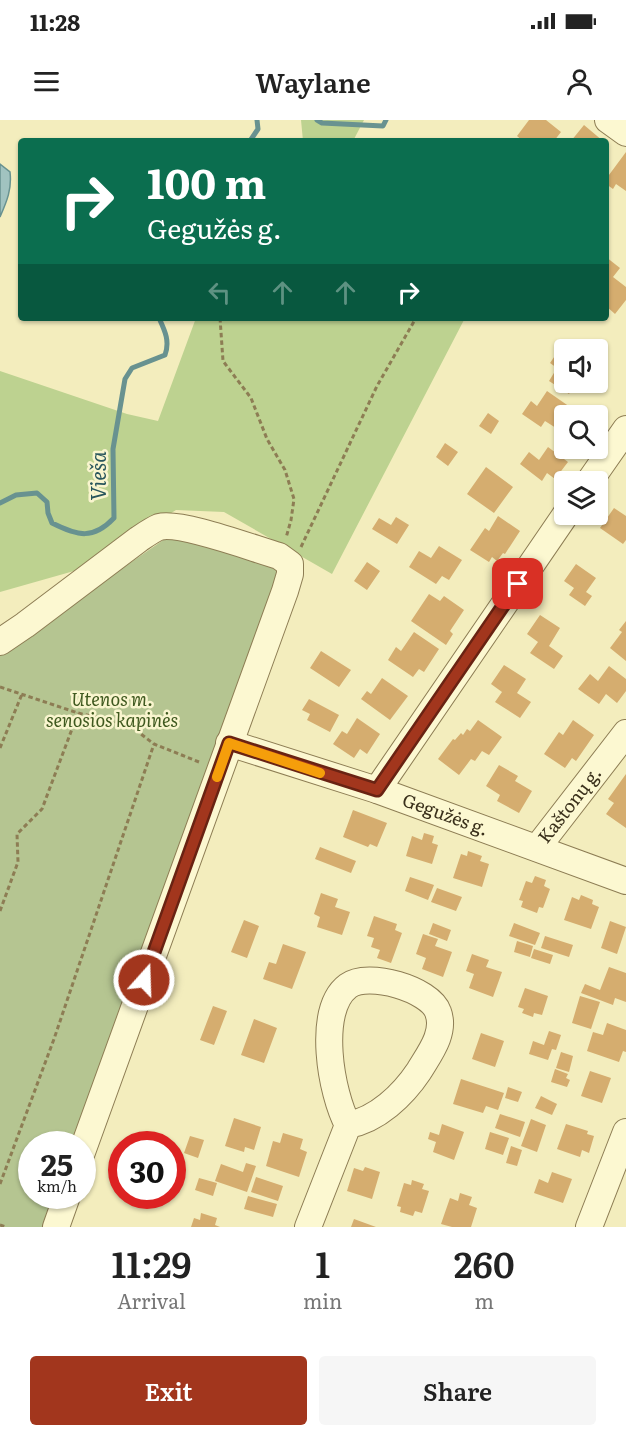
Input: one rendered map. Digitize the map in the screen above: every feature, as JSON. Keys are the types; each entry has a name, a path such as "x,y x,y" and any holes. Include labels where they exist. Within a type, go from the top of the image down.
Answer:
{"street":[{"path":"608,120 626,133"},
{"path":"597,471 626,429"},
{"path":"377,790 558,525"},
{"path":"0,642 25,626 139,539 158,528 167,526 187,529 285,560 290,573 90,1131"},
{"name":"Kaštonų g.","path":"537,848 626,733"},
{"name":"Gegužės g.","path":"229,743 377,790 626,881"},
{"path":"308,1227 348,1125 342,1113 330,1055 332,1010 339,995 350,984 365,980 386,982 409,989 429,999 438,1011 440,1027 435,1044 417,1074 374,1116 360,1123 348,1125"},
{"path":"590,1227 626,1132"},
{"path":"56,1227 62,1209"}],"path":[{"path":"220,321 223,361 251,398 267,439 285,470 294,499 285,560"},
{"path":"285,560 306,540 377,386 414,321"},
{"path":"0,687 78,713 129,725 154,744 200,762"},
{"path":"0,748 22,694"},
{"path":"0,911 18,862 16,834 42,809 78,713"},
{"path":"0,1184 54,1039 154,744"},
{"path":"0,1225 6,1227"}],"green space":[{"path":"301,120 364,120 355,138 303,138"},
{"path":"195,321 463,321 332,574 224,512 176,510 81,569 0,592 0,371 127,414 158,421"},
{"name":"Utenos m. senosios kapinės","path":"172,534 282,568 80,1131 18,1131 18,1209 51,1209 45,1227 0,1227 0,653"}],"water":[{"path":"0,164 10,172 10,184 0,217"}],"building":[{"path":"529,120 546,120 561,132 556,138 519,138 517,136"},
{"path":"584,125 599,138 573,138"},
{"path":"626,152 626,191 616,184 613,189 609,186 609,175"},
{"path":"609,259 620,268 613,277 626,287 626,300 615,314 609,309"},
{"path":"554,373 554,384 549,381"},
{"path":"547,391 567,405 554,405 554,427 545,421 541,427 522,414 531,401 537,406"},
{"path":"488,413 499,421 491,434 479,426"},
{"path":"445,443 458,452 448,466 436,457"},
{"path":"548,447 554,452 554,459 564,459 568,462 561,471 554,471 554,478 547,473 542,481 520,464 529,452 539,460"},
{"path":"486,467 513,487 494,513 467,494"},
{"path":"614,508 626,516 626,540 623,544 600,528 602,525 608,525 608,517"},
{"path":"498,516 520,531 505,554 503,553 497,561 492,557 489,562 470,550 485,528 489,531"},
{"path":"396,517 409,525 397,544 372,529 379,518 391,525"},
{"path":"439,546 462,560 449,580 442,576 436,584 409,567 419,551 431,558"},
{"path":"367,562 380,571 367,590 354,581"},
{"path":"576,564 596,578 586,592 592,596 585,606 569,595 574,588 564,581"},
{"path":"429,594 440,601 444,596 464,610 450,631 453,634 446,645 411,621"},
{"path":"540,615 560,628 549,646 563,656 554,669 530,653 538,642 527,634"},
{"path":"626,621 626,661 610,648 622,632 619,630"},
{"path":"414,632 439,649 424,672 419,669 413,677 388,660 396,647 401,651"},
{"path":"321,651 351,670 339,687 310,668"},
{"path":"504,665 526,679 517,693 531,702 520,718 495,702 502,692 491,684"},
{"path":"609,666 626,679 626,691 617,703 606,694 599,704 578,689 590,674 598,681"},
{"path":"382,678 408,696 390,720 361,699 367,691 371,694"},
{"path":"309,699 339,715 330,732 307,720 310,714 302,710"},
{"path":"357,718 380,734 367,754 360,749 354,758 333,744 342,731 347,734"},
{"path":"478,720 502,737 489,755 482,751 475,761 471,759 459,775 438,759 453,739 455,740 461,733 463,735 467,729 470,731"},
{"path":"573,720 594,735 576,761 572,758 565,768 544,754 559,732 563,735"},
{"path":"499,765 518,776 515,781 532,791 519,813 497,801 500,795 486,786"},
{"path":"626,774 626,828 606,814 614,803 608,799"},
{"path":"353,810 387,823 377,847 370,844 368,847 343,837"},
{"path":"424,833 434,836 432,843 438,845 432,864 406,856 412,836 422,840"},
{"path":"320,847 356,861 351,873 315,859"},
{"path":"468,851 482,856 480,861 489,864 482,887 453,878 461,854 467,856"},
{"path":"535,876 546,880 544,886 550,889 543,908 539,907 537,913 521,907 523,901 519,900 526,881 532,883"},
{"path":"410,877 434,885 428,900 405,891"},
{"path":"437,888 462,897 456,911 431,902"},
{"path":"321,893 338,899 335,907 350,912 342,935 317,927 320,917 314,914"},
{"path":"581,895 593,900 592,904 599,907 591,929 564,920 572,897 579,900"},
{"path":"374,916 397,924 395,930 402,933 391,963 377,958 380,950 371,947 374,938 367,936"},
{"path":"244,920 259,926 247,958 231,952"},
{"path":"610,921 626,927 617,954 601,948"},
{"path":"433,923 451,930 447,941 429,934"},
{"path":"514,923 540,933 535,945 509,936"},
{"path":"423,934 438,939 435,946 452,952 443,977 422,969 426,958 416,954"},
{"path":"545,936 573,945 569,957 541,948"},
{"path":"517,941 533,946 530,957 514,952"},
{"path":"283,944 306,952 292,989 263,979 269,962 276,964"},
{"path":"534,949 553,955 550,964 531,958"},
{"path":"472,954 489,960 486,967 502,972 493,997 469,988 474,974 466,971"},
{"path":"609,967 626,973 626,1002 615,998 613,1005 581,993 585,984 600,990"},
{"path":"525,988 548,996 542,1015 534,1013 533,1017 522,1013 524,1009 518,1007"},
{"path":"580,996 600,1002 591,1029 572,1023"},
{"path":"213,1006 227,1011 214,1045 200,1040"},
{"path":"254,1019 277,1028 264,1063 241,1055"},
{"path":"607,1023 626,1030 626,1052 623,1051 619,1062 587,1051 593,1032 603,1035"},
{"path":"549,1031 561,1035 556,1050 552,1049 548,1060 529,1054 533,1041 544,1045"},
{"path":"481,1033 504,1041 495,1067 472,1059"},
{"path":"561,1052 573,1056 569,1072 556,1068"},
{"path":"555,1069 568,1074 566,1078 570,1080 567,1087 551,1082"},
{"path":"590,1071 611,1078 602,1103 581,1096"},
{"path":"461,1079 504,1093 498,1110 486,1106 483,1113 453,1104"},
{"path":"508,1087 522,1092 518,1102 505,1098"},
{"path":"541,1096 557,1104 552,1115 535,1108"},
{"path":"500,1114 525,1122 520,1137 495,1128"},
{"path":"234,1118 261,1127 254,1150 245,1147 244,1152 225,1146"},
{"path":"531,1119 546,1125 537,1152 521,1146"},
{"path":"442,1124 464,1132 454,1160 433,1152 436,1142 428,1139 430,1132 439,1135"},
{"path":"566,1124 588,1131 587,1134 594,1136 589,1153 582,1150 580,1157 557,1149"},
{"path":"490,1132 509,1138 503,1155 485,1149"},
{"path":"283,1133 303,1139 300,1149 307,1152 299,1177 266,1166 273,1141 280,1143"},
{"path":"190,1136 204,1140 198,1158 186,1154"},
{"path":"511,1146 522,1150 517,1166 506,1163"},
{"path":"246,1163 256,1166 247,1192 215,1181 221,1164 243,1172"},
{"path":"365,1167 380,1172 372,1199 347,1191 354,1168 363,1171"},
{"path":"552,1172 572,1179 563,1203 534,1193 539,1179 548,1183"},
{"path":"256,1177 283,1186 278,1201 251,1192"},
{"path":"199,1178 217,1183 213,1196 195,1190"},
{"path":"412,1180 424,1184 422,1189 429,1191 422,1213 415,1211 413,1216 400,1212 401,1207 397,1206 404,1183 411,1185"},
{"path":"460,1193 472,1197 469,1205 477,1208 471,1227 452,1227 441,1224 450,1198 458,1201"},
{"path":"248,1196 277,1204 273,1217 244,1209"},
{"path":"201,1213 217,1218 215,1225 220,1227 191,1227 194,1218 200,1220"},
{"path":"354,1219 376,1227 351,1227"}],"waterway":[{"name":"Vieša","path":"252,138 258,129 257,120"},
{"name":"Vieša","path":"317,120 322,123 383,126 386,120"},
{"name":"Vieša","path":"0,503 16,495 37,493 47,502 52,523 70,531 85,534 99,530 114,518 113,449 125,379 132,368 165,355 167,341 160,321"}],"slow traffic":[{"path":"217,777 229,743 320,773"}],"route":[{"path":"144,980 229,743 377,790 518,584"}]}
